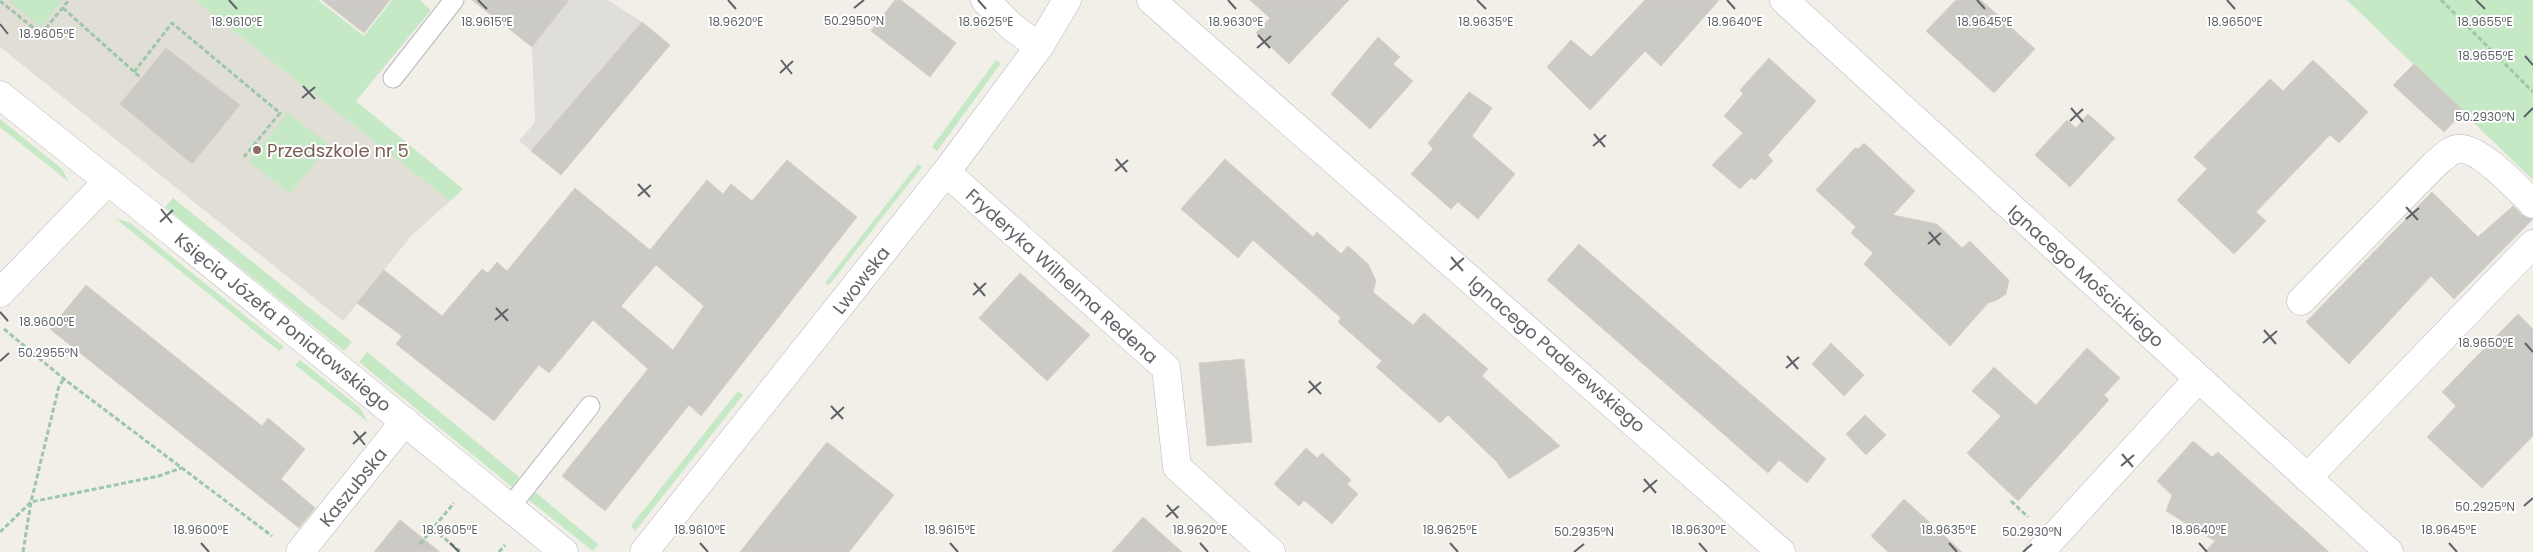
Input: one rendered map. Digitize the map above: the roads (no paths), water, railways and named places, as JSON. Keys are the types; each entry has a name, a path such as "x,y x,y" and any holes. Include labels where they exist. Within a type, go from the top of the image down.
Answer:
{"street":[{"path":"985,0 1011,26 1039,47"},
{"name":"Lwowska","path":"644,552 946,172 1039,47 1066,0"},
{"name":"Ignacego Paderewskiego","path":"1151,0 1781,552"},
{"name":"Ignacego Mościckiego","path":"1784,0 2389,552"},
{"name":"Księcia Józefa Poniatowskiego","path":"0,95 405,421 564,552"},
{"path":"2301,301 2434,164 2455,149 2468,149 2507,178 2533,204"},
{"name":"Fryderyka Wilhelma Redena","path":"946,172 1166,368 1177,467 1271,552"},
{"path":"0,293 107,182"},
{"path":"2307,478 2533,244"},
{"path":"2040,552 2198,379"},
{"name":"Kaszubska","path":"300,552 405,421"}],"lane":[{"path":"393,78 454,0"},
{"path":"510,507 590,406"}],"place":[{"name":"Przedszkole nr 5","path":"257,150"}]}
